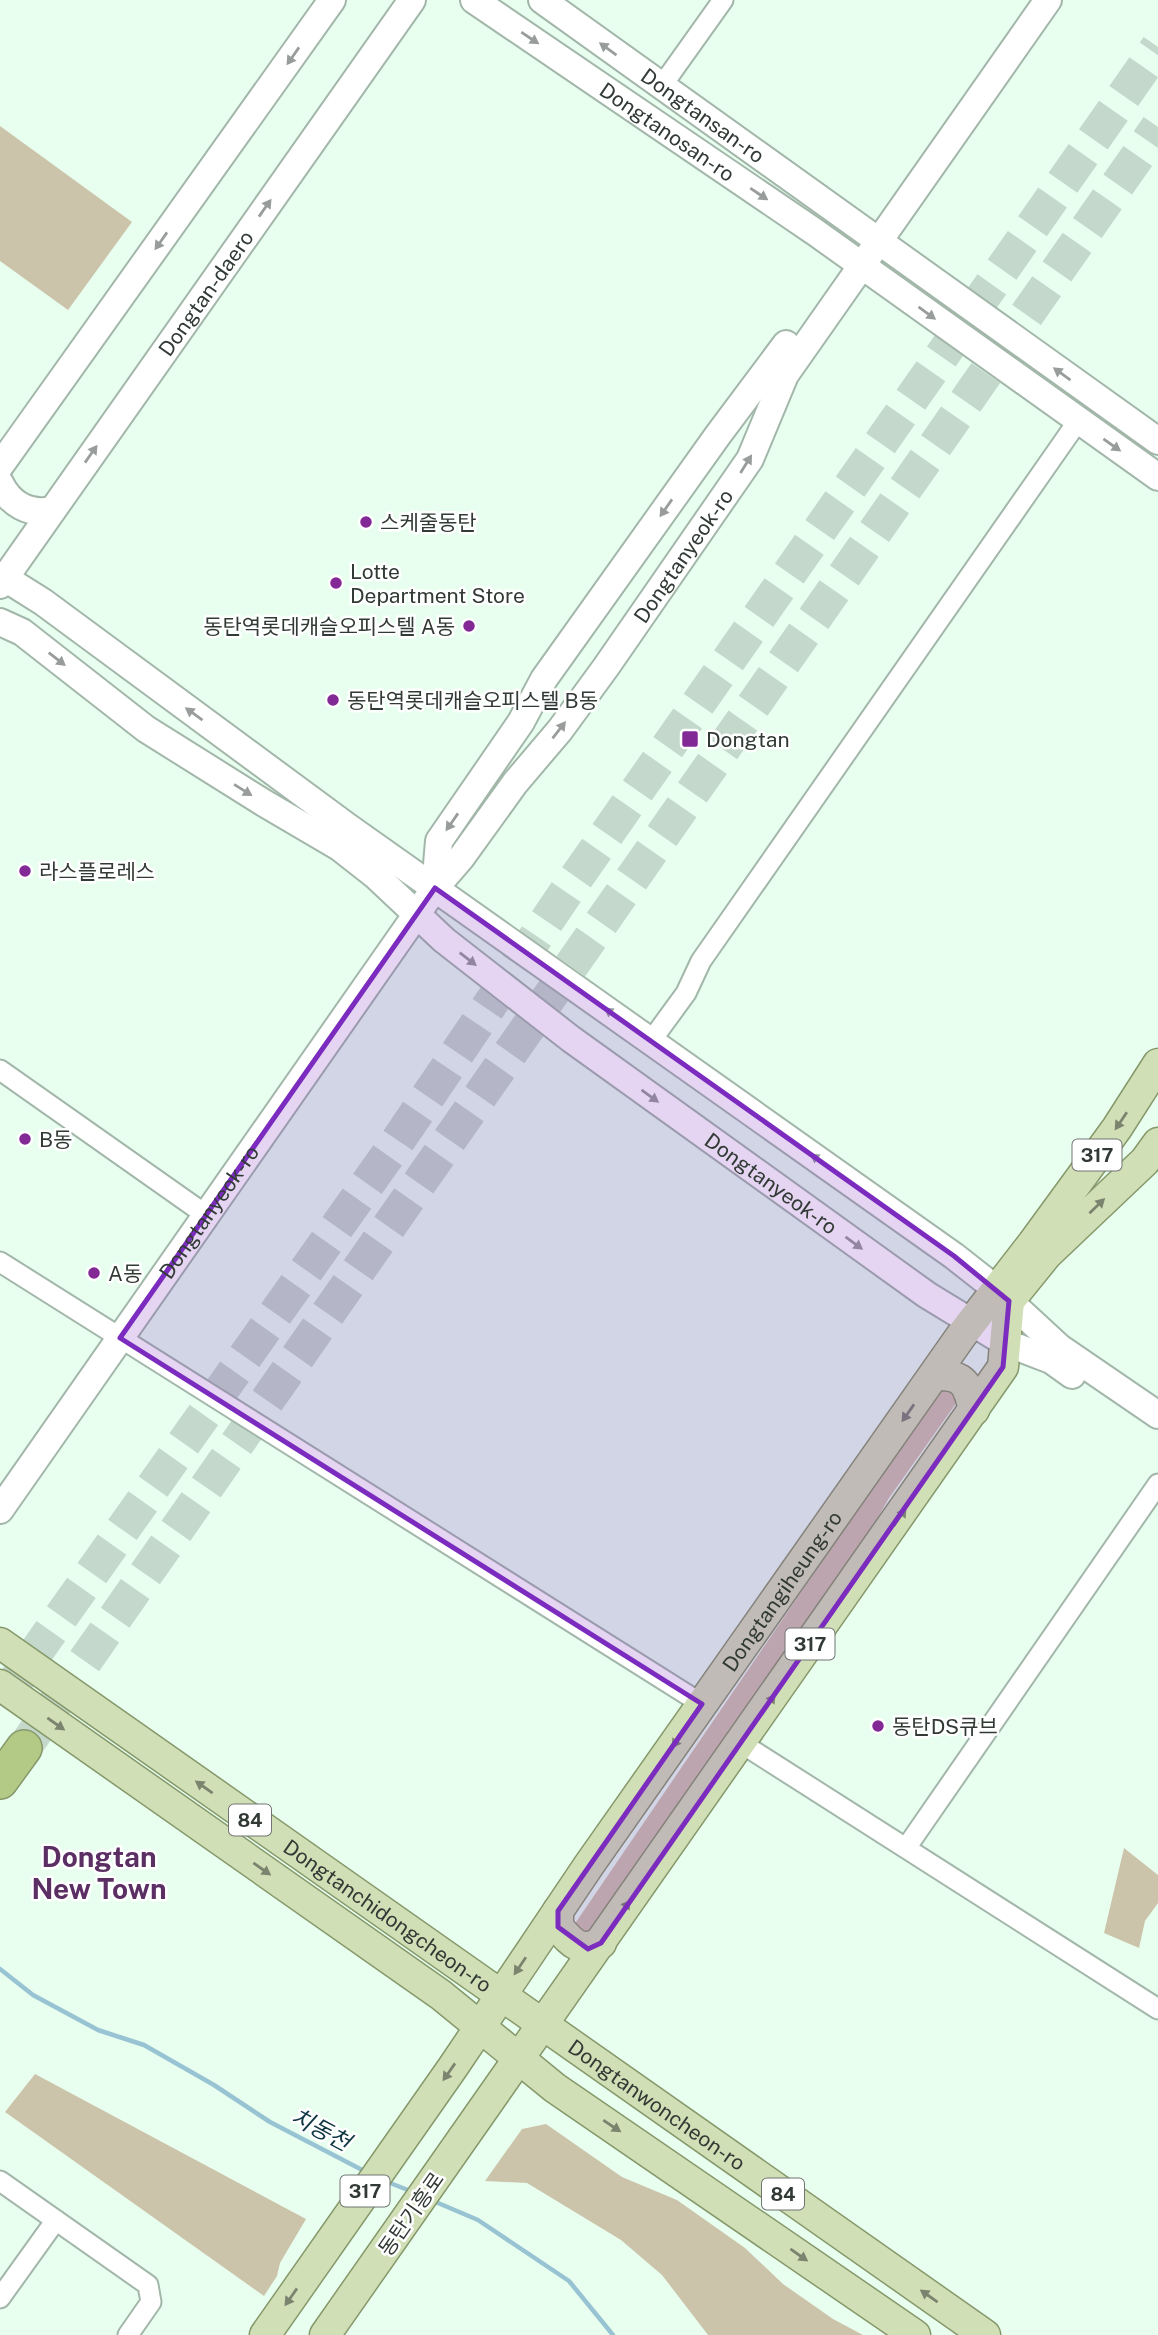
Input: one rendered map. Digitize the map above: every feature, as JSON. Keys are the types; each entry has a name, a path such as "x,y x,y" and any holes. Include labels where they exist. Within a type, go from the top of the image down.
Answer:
{"highway":[{"path":"0,1782 24,1748"}],"main road":[{"name":"Dongtangiheung-ro","path":"459,2146 1003,1367 1002,1295 1158,1064"},
{"name":"Dongtangiheung-ro","path":"265,2335 702,1704 971,1323 1145,1161 1158,1143"},
{"path":"935,1375 949,1375 961,1379 970,1392 974,1410"},
{"name":"Dongtanchidongcheon-ro","path":"0,1643 501,1995"},
{"name":"Dongtanchidongcheon-ro","path":"0,1685 442,1995 479,2026"},
{"path":"558,1911 558,1927 579,1947 589,1949 601,1943"},
{"name":"Dongtanwoncheon-ro","path":"501,1995 985,2335"},
{"name":"Dongtanwoncheon-ro","path":"479,2026 555,2088 915,2335"},
{"name":"동탄기흥로","path":"325,2335 459,2146"}],"street":[{"path":"0,466 332,0"},
{"name":"Dongtan-daero","path":"2,579 412,0"},
{"name":"Dongtanosan-ro","path":"474,0 503,10 1077,421"},
{"name":"Dongtansan-ro","path":"542,0 872,235"},
{"path":"661,87 723,0"},
{"name":"Dongtanyeok-ro","path":"435,887 439,841 521,722 544,680 710,446 872,235 902,205 1048,0"},
{"path":"872,235 1158,441"},
{"name":"Dongtanyeok-ro","path":"0,1510 435,887 461,858 515,783 558,732 606,667 750,459 785,375 853,260"},
{"path":"651,1041 685,993 701,961 1077,421 1158,477"},
{"path":"0,483 5,494 20,507 37,513 52,510"},
{"path":"2,579 43,602 343,837 389,856 435,887 954,1256 1060,1348 1158,1415"},
{"name":"Dongtanyeok-ro","path":"0,622 22,632 146,729 264,803 343,837 376,876 444,940 572,1039 926,1296 1004,1342 1051,1360 1158,1433"},
{"path":"491,766 515,783"},
{"path":"0,1070 206,1215"},
{"path":"0,1262 702,1704"},
{"path":"906,1848 1158,1485"},
{"path":"741,1742 1158,2009"},
{"path":"0,2181 148,2285 152,2302 128,2335"},
{"path":"0,2298 56,2220"}],"highlighted area":[{"path":"435,888 954,1256 1009,1301 1003,1367 601,1943 588,1949 558,1927 558,1911 702,1704 120,1338"}],"shaded area":[{"path":"0,126 132,222 68,310 0,261"},
{"path":"941,1387 962,1395 889,1498 825,1609 587,1935 572,1928"},
{"path":"1124,1848 1158,1875 1158,1903 1145,1921 1139,1948 1104,1933"},
{"path":"35,2074 306,2219 264,2296 5,2112"},
{"path":"546,2124 622,2177 677,2200 745,2248 783,2284 833,2319 863,2335 708,2335 662,2275 621,2240 527,2183 485,2181 522,2129"}],"waterway":[{"name":"치동천","path":"0,1969 33,1995 98,2030 144,2045 214,2085 270,2122 368,2173"},
{"name":"치동천","path":"385,2181 413,2192"},
{"name":"치동천","path":"431,2200 478,2220 569,2281 613,2335"}],"tunnel":[{"path":"0,1703 397,1142 569,888 1158,47"},
{"path":"24,1748 1158,127"}],"place":[{"name":"스케줄동탄","path":"366,522"},
{"name":"Lotte Department Store","path":"336,583"},
{"name":"동탄역롯데캐슬오피스텔 A동","path":"469,626"},
{"name":"동탄역롯데캐슬오피스텔 B동","path":"333,700"},
{"name":"Dongtan","path":"690,739"},
{"name":"라스플로레스","path":"25,871"},
{"name":"B동","path":"25,1139"},
{"name":"A동","path":"94,1273"},
{"name":"동탄DS큐브","path":"878,1726"}],"district":[{"name":"Dongtan New Town","path":"99,1872"}]}
